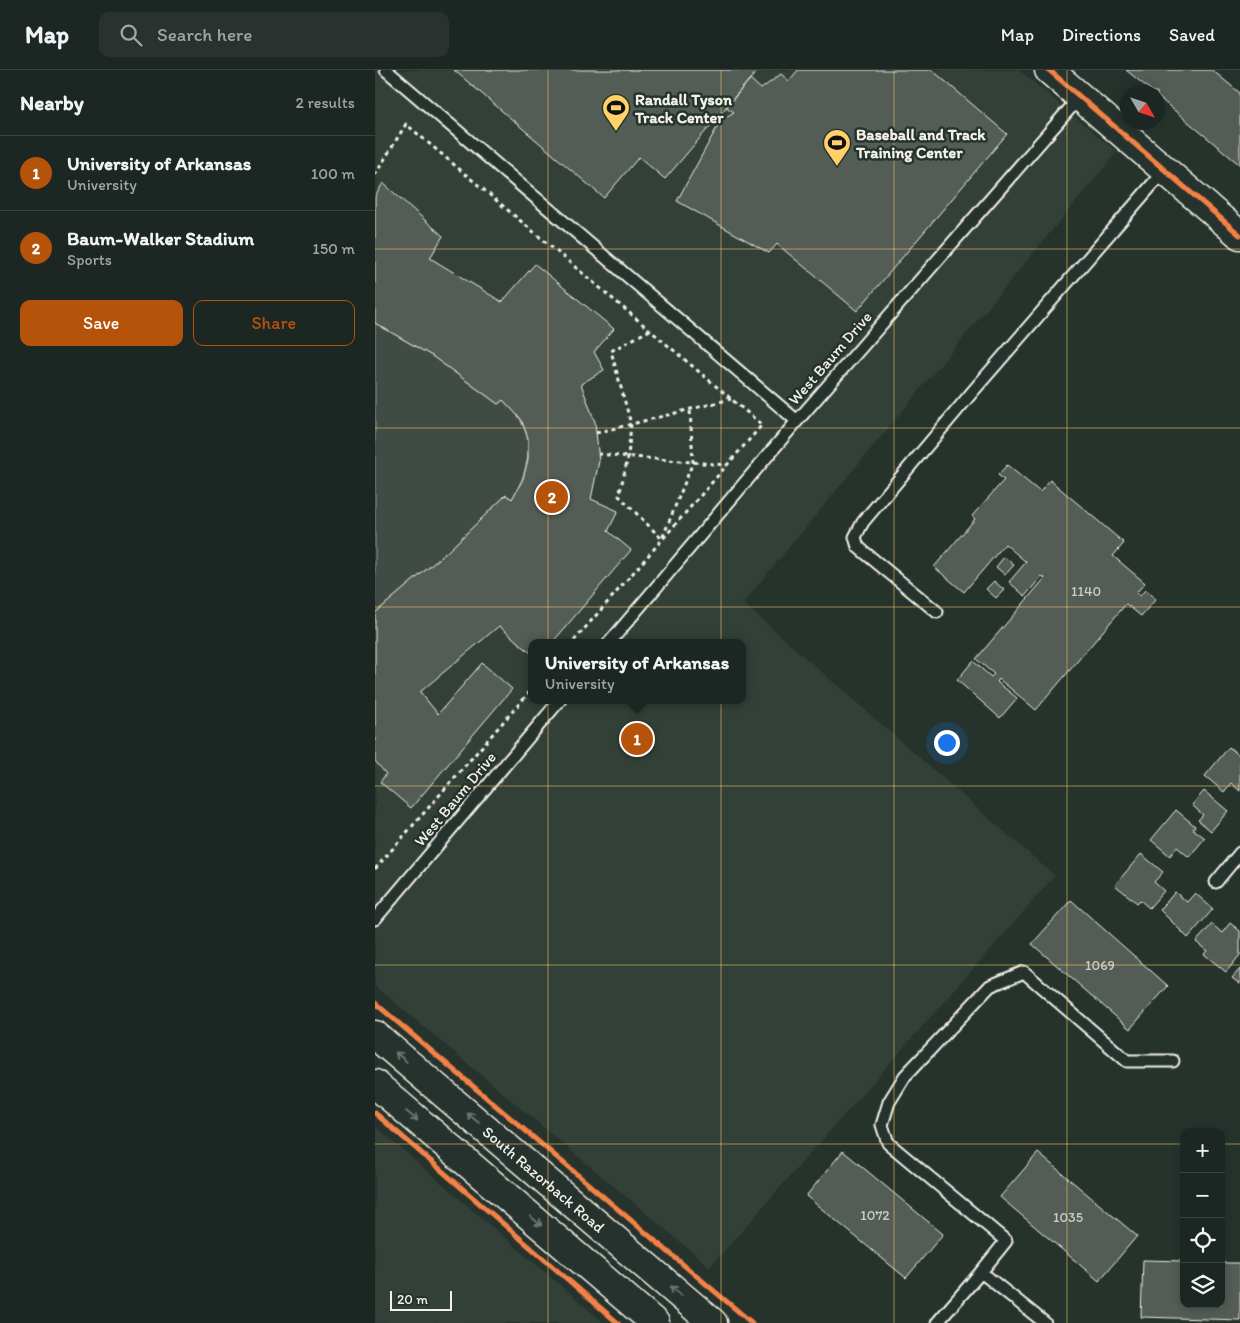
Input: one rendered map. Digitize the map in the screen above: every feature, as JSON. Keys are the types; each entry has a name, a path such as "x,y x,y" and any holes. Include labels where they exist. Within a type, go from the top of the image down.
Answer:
{"main road":[{"path":"1055,72 1079,98 1240,235"},
{"name":"South Razorback Road","path":"375,1035 713,1323"},
{"path":"375,1084 655,1323"}],"lane":[{"path":"387,70 797,421"},
{"name":"West Baum Drive","path":"612,639 797,421 1079,98"},
{"path":"937,612 858,547 855,537 863,522 974,390 1164,171"},
{"name":"West Baum Drive","path":"375,919 558,704"},
{"path":"1216,882 1240,854"},
{"path":"937,1323 1006,1241 888,1143 882,1125 889,1102 905,1076 990,986 1024,972 1127,1061 1173,1061"},
{"path":"981,1272 1045,1323"}],"path":[{"path":"375,175 406,124 762,425 575,639"},
{"path":"650,330 611,351 631,424 628,456 619,496 662,539"},
{"path":"596,433 731,399"},
{"path":"662,539 693,462 690,409"},
{"path":"598,454 727,465"},
{"path":"375,869 528,694"}],"shaded area":[{"path":"375,70 1019,70 1117,152 743,603 1055,876 710,1267 375,986"},
{"path":"375,323 432,356 498,404 503,400 521,421 525,431 528,451 525,471 512,499 506,495 447,552 375,613"},
{"path":"375,1126 604,1323 375,1323"}],"building":[{"name":"Randall Tyson Track Center","path":"454,70 758,70 665,179 639,157 604,198"},
{"name":"Baseball and Track Training Center","path":"798,70 932,70 1007,134 857,311 777,244 769,253 677,201 721,120 734,112 726,107 750,79 761,89 781,74 789,81"},
{"path":"1126,70 1212,70 1240,93 1240,165 1165,103 1165,85 1144,85"},
{"path":"383,183 443,236 430,258 502,302 535,264 614,329 594,352 604,370 581,384 595,422 599,461 591,499 618,511 608,531 631,550 555,639 528,639 528,651 499,626 420,692 438,714 482,663 512,689 411,808 380,782 386,774 375,761 375,613 447,552 506,495 512,499 523,479 528,459 528,438 521,419 503,400 498,404 432,356 375,323 375,197"},
{"path":"1007,465 1040,492 1050,480 1124,543 1113,556 1145,583 1136,593 1140,596 1145,590 1156,599 1141,616 1126,604 1036,710 999,679 997,682 1017,698 1000,718 957,680 973,661 991,677 994,674 976,659 1045,578 1042,576 1025,596 1009,582 1026,562 1005,544 964,592 934,567 975,519 972,516 1004,480 998,475"},
{"path":"1004,557 1014,565 1005,575 996,567"},
{"path":"994,581 1004,590 996,598 986,589"},
{"path":"1229,747 1240,756 1240,791 1231,783 1224,792 1205,776"},
{"path":"1204,791 1228,811 1211,831 1198,820 1203,815 1192,805"},
{"path":"1176,810 1195,826 1193,829 1205,838 1189,857 1177,847 1170,856 1151,840"},
{"path":"1141,854 1163,872 1154,882 1164,891 1149,908 1140,900 1137,903 1115,885"},
{"path":"1175,892 1187,902 1195,893 1213,909 1188,938 1160,910"},
{"path":"1071,900 1168,986 1130,1029 1032,944"},
{"path":"1230,923 1240,931 1240,955 1226,972 1204,954 1207,951 1196,942 1212,924 1222,933"},
{"path":"1240,969 1240,984 1232,978"},
{"path":"843,1151 943,1234 906,1278 806,1196"},
{"path":"1038,1153 1137,1236 1099,1281 1000,1197"},
{"path":"1143,1260 1180,1261 1180,1308 1225,1308 1225,1263 1240,1263 1240,1320 1141,1317"}],"cycle path":[{"path":"1049,70 1240,235"},
{"path":"375,1003 752,1323"},
{"path":"375,1113 618,1323"}],"place":[{"name":"Randall Tyson Track Center","path":"616,132"},
{"name":"Baseball and Track Training Center","path":"837,167"},
{"name":"Baum-Walker Stadium","path":"552,497"},
{"name":"University of Arkansas","path":"637,739"}]}
